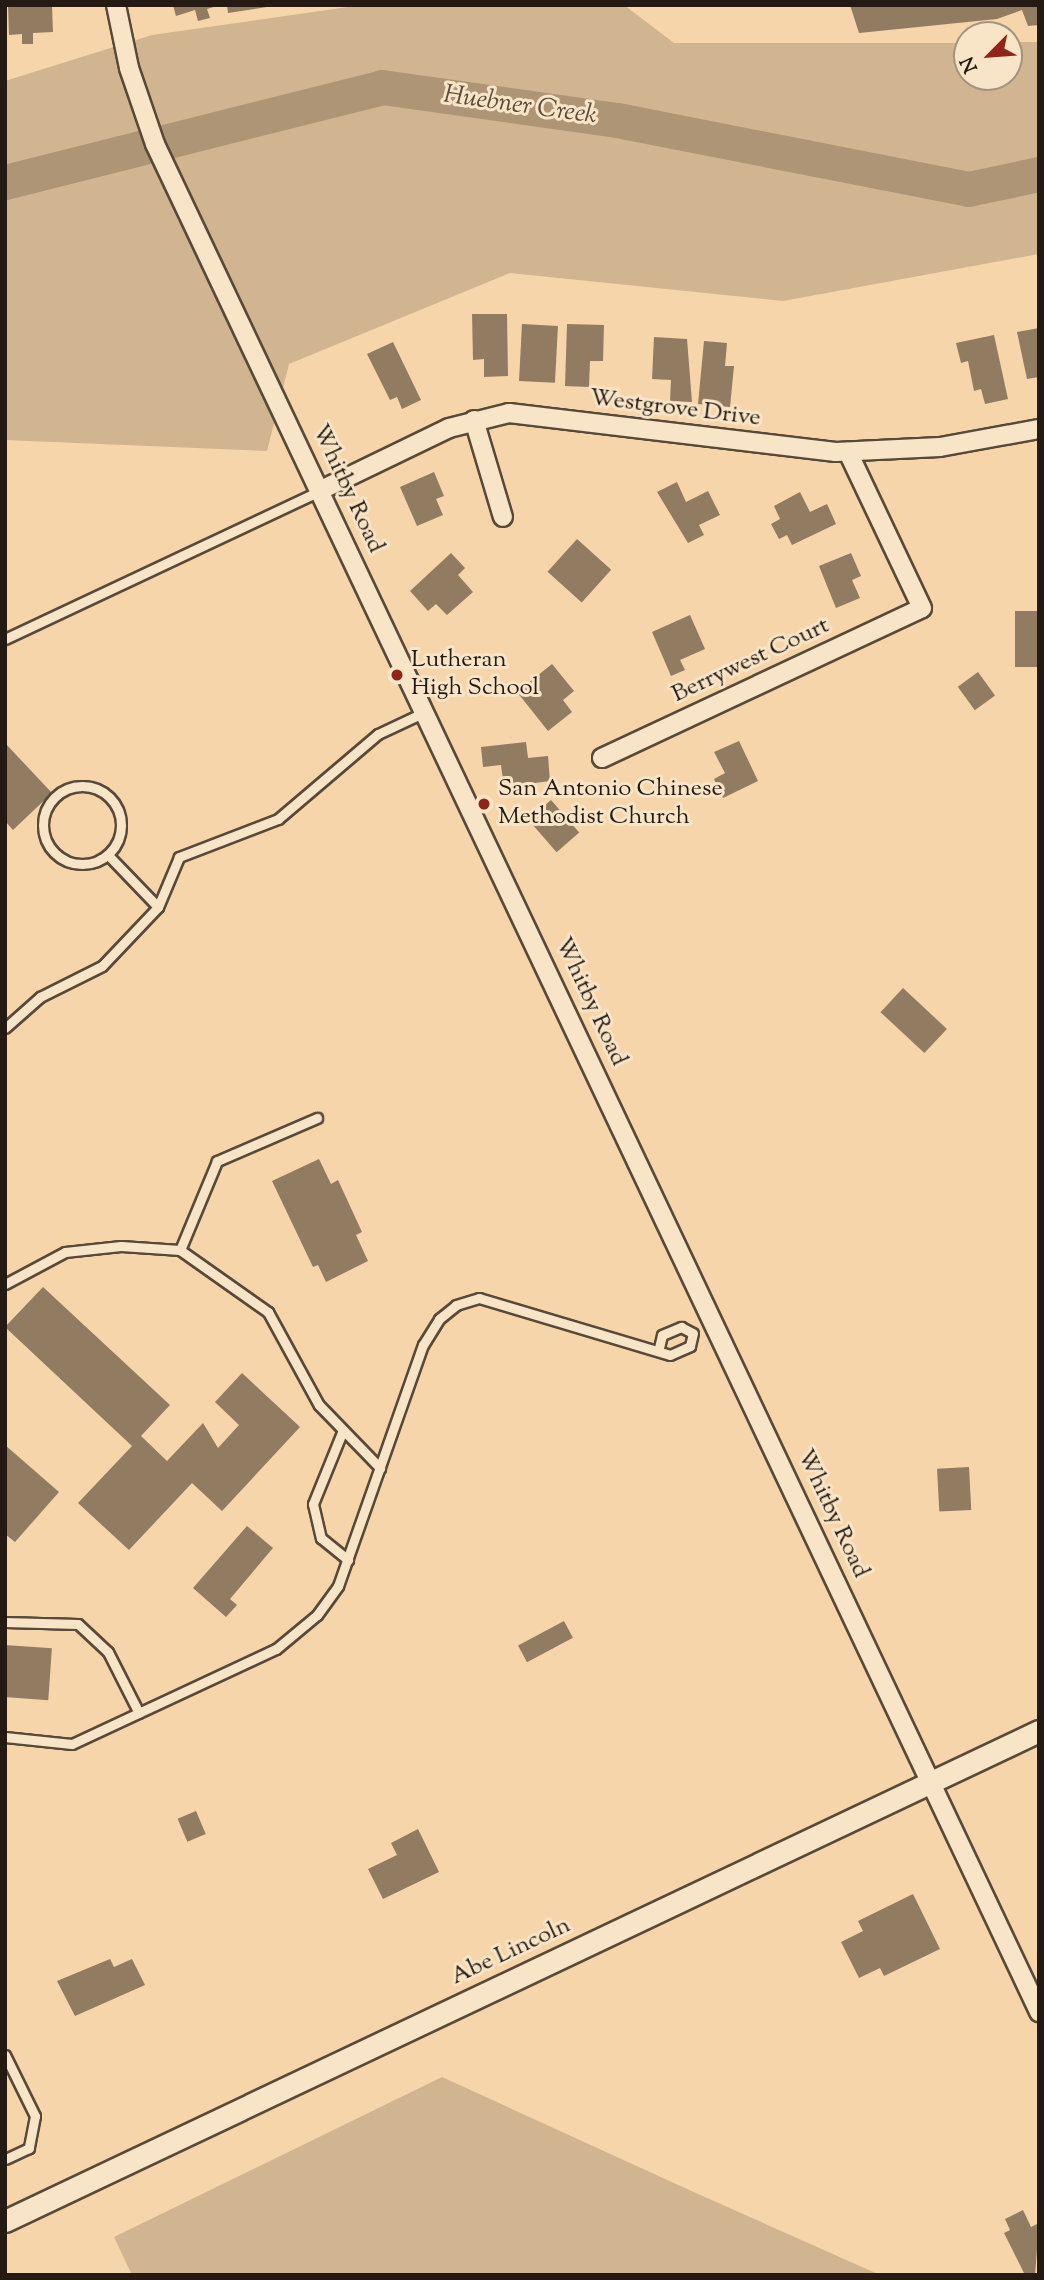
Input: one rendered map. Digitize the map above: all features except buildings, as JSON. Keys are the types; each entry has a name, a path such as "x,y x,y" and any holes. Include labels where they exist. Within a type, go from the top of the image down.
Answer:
{"street":[{"name":"Whitby Road","path":"116,5 129,68 155,144 1039,2012"},
{"name":"Westgrove Drive","path":"321,490 474,420 509,413 848,452 940,447 1039,429"},
{"path":"474,420 503,517"},
{"name":"Berrywest Court","path":"602,758 922,608 848,452"},
{"name":"Abe Lincoln","path":"5,2221 1039,1731"}],"lane":[{"path":"5,639 321,490"},
{"path":"5,1028 40,997 102,966 158,907 179,857 278,819 378,734 425,712"},
{"path":"82,786 95,788 116,805 121,832 108,855 84,865 51,850 43,814 57,794 82,786"},
{"path":"108,855 158,907"},
{"path":"180,1250 217,1161 317,1118"},
{"path":"5,1284 65,1252 121,1246 180,1250 268,1312 318,1405 380,1468"},
{"path":"5,1737 72,1744 276,1649 317,1615 338,1586 423,1345 439,1318 456,1305 479,1298 659,1348 670,1355 690,1346 693,1333"},
{"path":"693,1333 715,1323"},
{"path":"659,1348 662,1335 681,1327 693,1333"},
{"path":"343,1430 313,1504 321,1538 348,1560"},
{"path":"5,1622 78,1624 108,1652 139,1713"},
{"path":"5,2055 35,2116 29,2148 5,2159"}],"shaded area":[{"path":"362,5 624,5 674,43 953,43 953,91 1023,91 1023,42 1039,42 1039,254 783,301 510,273 289,364 267,451 5,440 5,81 152,35"},
{"path":"442,2077 880,2275 132,2275 114,2237"}],"waterway":[{"name":"Huebner Creek","path":"5,182 382,87 617,120 968,189 1039,174"}],"place":[{"name":"Lutheran High School","path":"397,675"},
{"name":"San Antonio Chinese Methodist Church","path":"484,804"}]}
